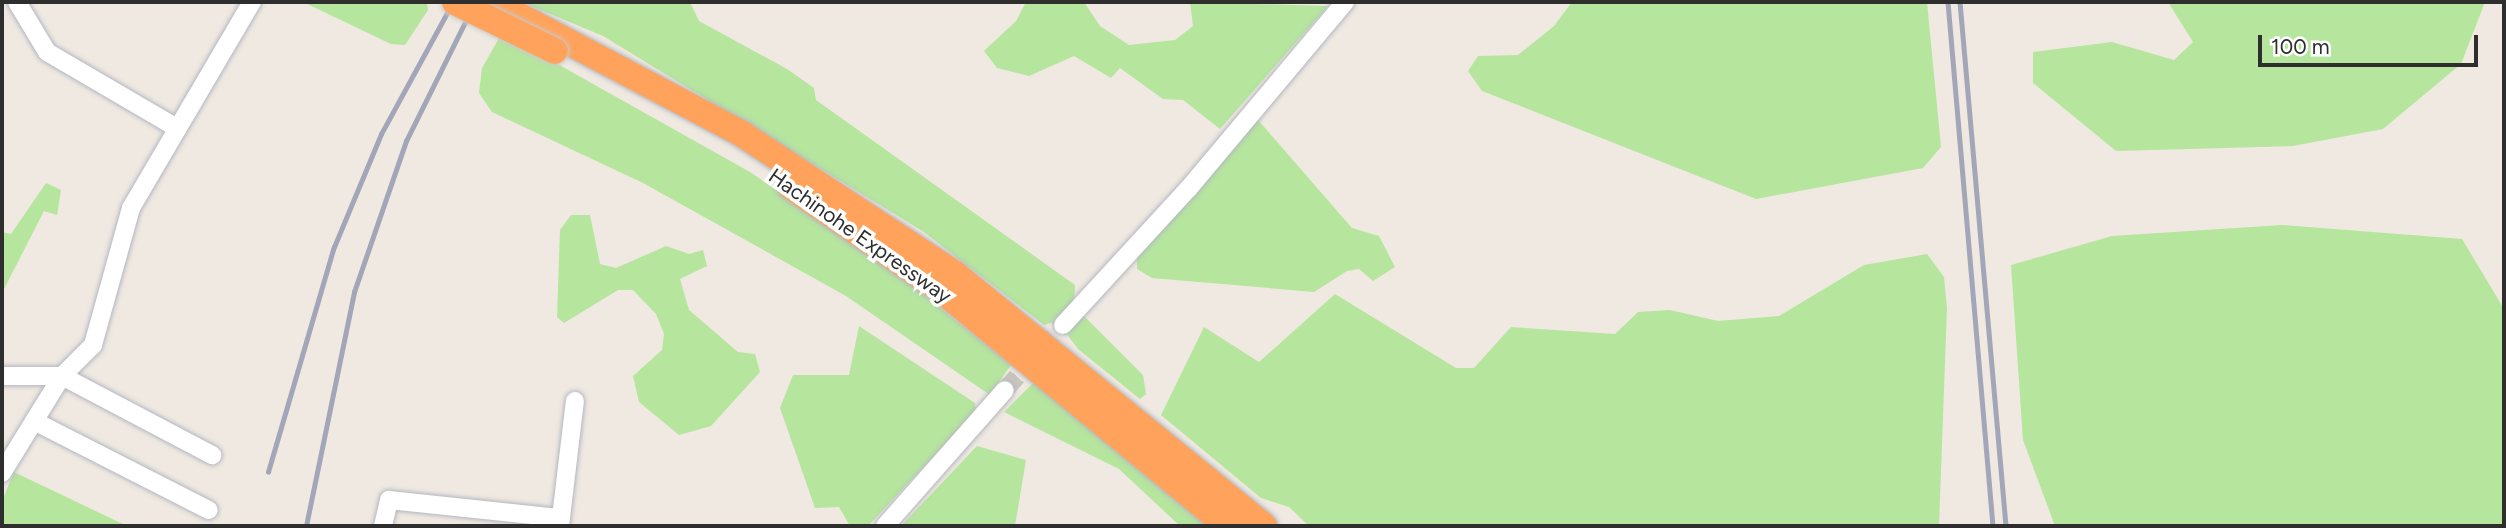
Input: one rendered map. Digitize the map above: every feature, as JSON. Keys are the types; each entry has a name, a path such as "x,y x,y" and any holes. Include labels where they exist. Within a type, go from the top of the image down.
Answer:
{"highway":[{"name":"Hachinohe Expressway","path":"455,2 561,44 742,134 955,274 1264,526"},
{"name":"Hachinohe Expressway","path":"493,2 733,149 941,290 1227,526"}],"street":[{"path":"16,2 47,52 177,128"},
{"path":"2,473 62,376 93,345 131,208 253,2"},
{"path":"1063,325 1189,188 1345,2"},
{"path":"2,376 62,376 212,455"},
{"path":"885,526 1005,390"},
{"path":"383,526 389,500 561,522 575,401"},
{"path":"34,421 209,510"}],"green space":[{"path":"303,2 427,2 428,10 405,45 391,44"},
{"path":"522,2 690,2 699,21 787,69 814,88 816,100 1075,285 1074,306 1143,375 1146,394 1140,399 1078,349 1057,321 1044,325 924,232 603,36"},
{"path":"1026,2 1084,2 1100,26 1129,45 1175,40 1193,26 1190,2 1328,6 1220,129 1183,100 1163,99 1120,68 1111,78 1074,56 1029,76 997,68 984,51 1016,21"},
{"path":"1572,2 1927,2 1941,147 1923,168 1756,199 1482,91 1468,71 1478,56 1518,55 1554,26"},
{"path":"2168,2 2485,2 2461,64 2383,129 2293,146 2116,151 2033,83 2033,52 2112,42 2174,60 2193,42"},
{"path":"502,33 750,172 897,273 1011,365 990,395 846,296 643,183 492,112 479,93 482,68"},
{"path":"1258,120 1352,228 1379,236 1395,267 1373,281 1359,269 1347,271 1314,292 1152,278 1137,269 1137,257"},
{"path":"46,183 61,190 57,215 44,211 2,293 2,232 11,234"},
{"path":"571,215 590,215 600,264 616,268 666,246 689,254 703,250 707,266 680,279 689,310 738,352 755,354 760,372 711,426 679,435 639,402 633,376 662,350 664,334 656,314 633,290 618,290 564,323 557,317 560,230"},
{"path":"2282,225 2462,239 2504,309 2504,526 2055,526 2023,440 2011,265 2112,236"},
{"path":"1927,254 1944,277 1947,308 1939,526 1309,526 1289,507 1261,498 1161,415 1204,327 1259,362 1335,294 1456,368 1474,368 1511,327 1615,334 1638,312 1670,310 1718,321 1779,316 1864,265"},
{"path":"859,326 975,403 976,411 868,526 850,526 839,507 815,508 780,408 793,375 849,375"},
{"path":"1033,383 1129,457 1207,526 1180,526 1119,469 1004,412"},
{"path":"977,446 1026,460 1015,526 901,526"},
{"path":"14,472 127,526 2,526 2,501"}],"tunnel":[{"path":"1005,390 1063,325"}],"railway":[{"path":"268,472 334,247 381,134 453,2"},
{"path":"306,526 354,292 406,141 475,2"},
{"path":"1948,2 1993,526"},
{"path":"1960,2 2006,526"}]}
